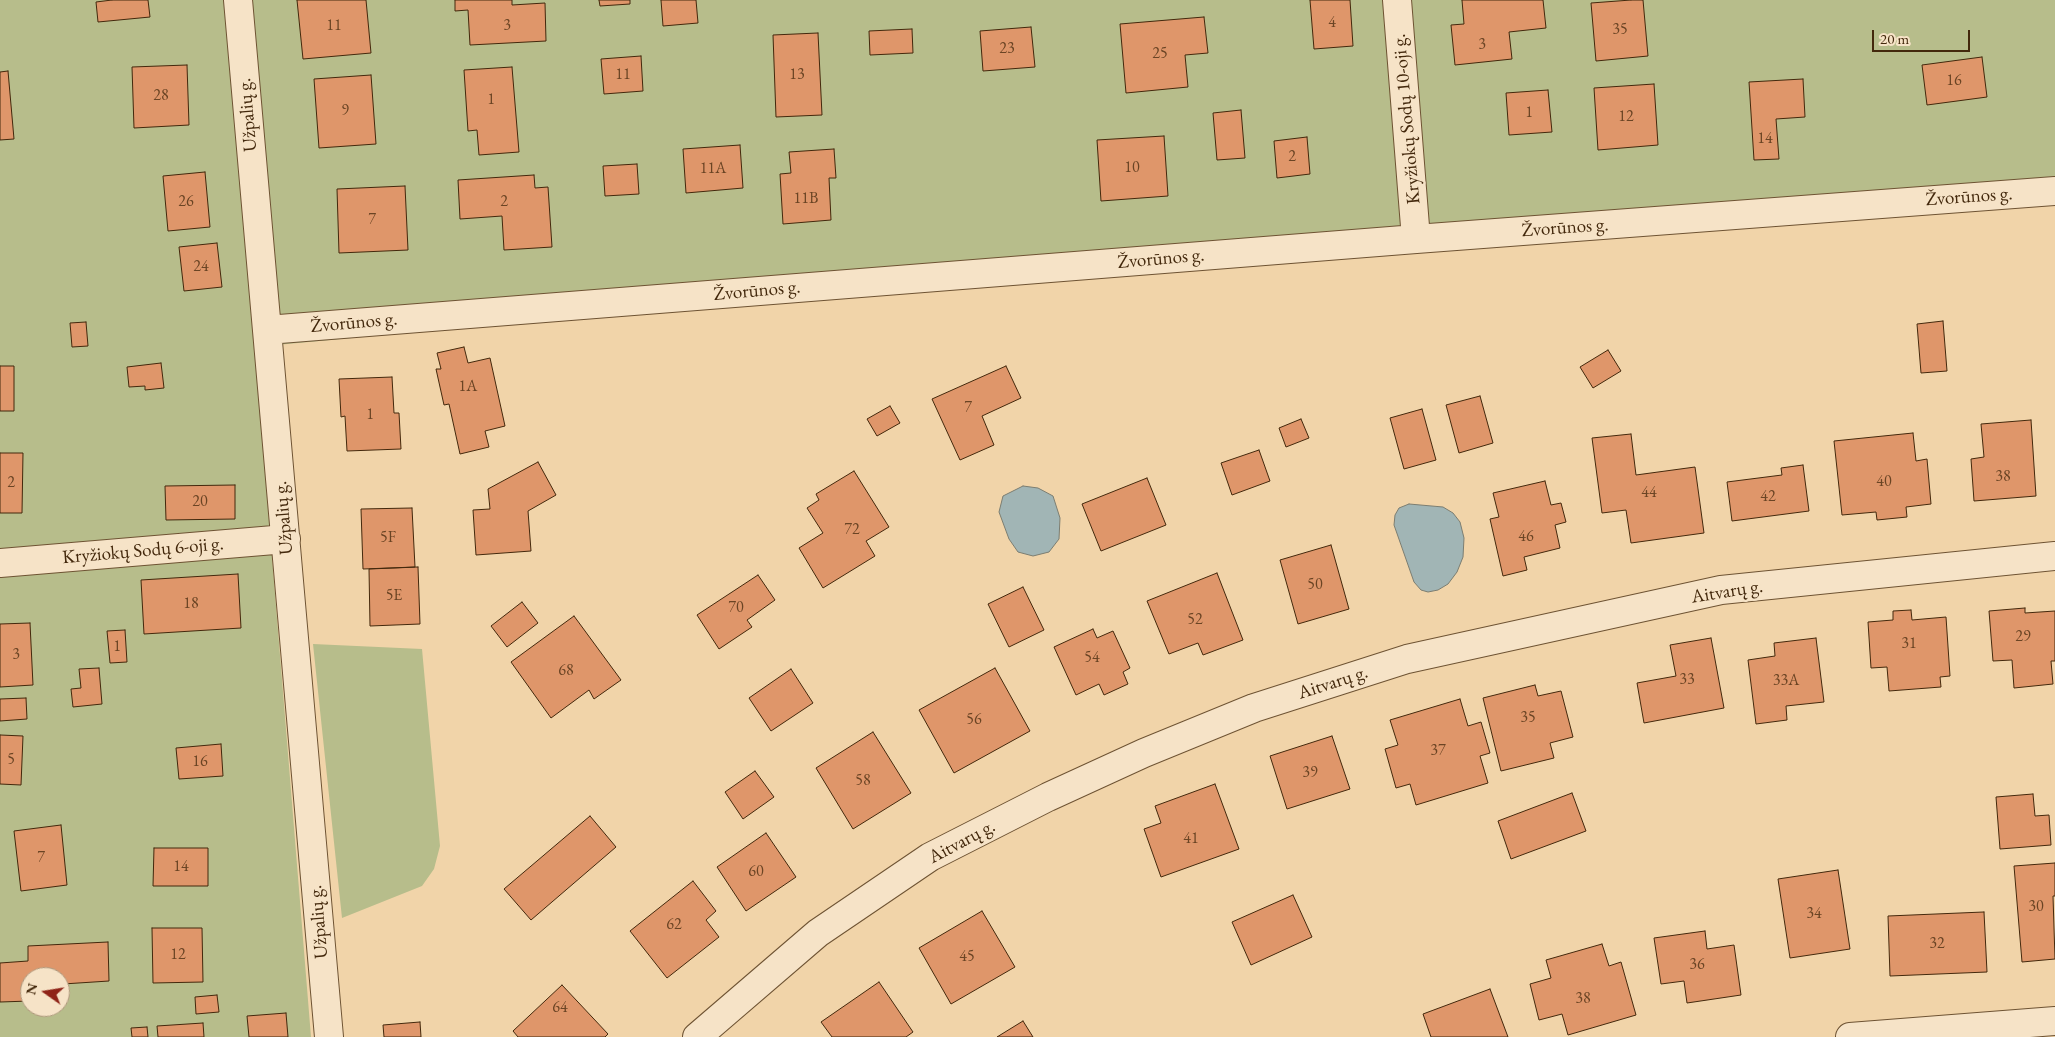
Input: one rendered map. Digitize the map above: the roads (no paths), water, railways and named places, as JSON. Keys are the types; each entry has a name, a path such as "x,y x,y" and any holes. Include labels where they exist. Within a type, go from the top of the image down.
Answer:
{"street":[{"name":"Užpalių g.","path":"238,0 329,1037"},
{"name":"Kryžiokų Sodų 10-oji g.","path":"1397,0 1416,239"},
{"name":"Žvorūnos g.","path":"267,330 1416,239 2055,191"},
{"name":"Kryžiokų Sodų 6-oji g.","path":"0,563 286,539"},
{"name":"Aitvarų g.","path":"697,1037 818,933 930,857 1048,797 1144,753 1254,708 1407,659 1721,590 2055,556"},
{"path":"1850,1037 2055,1021"}]}
